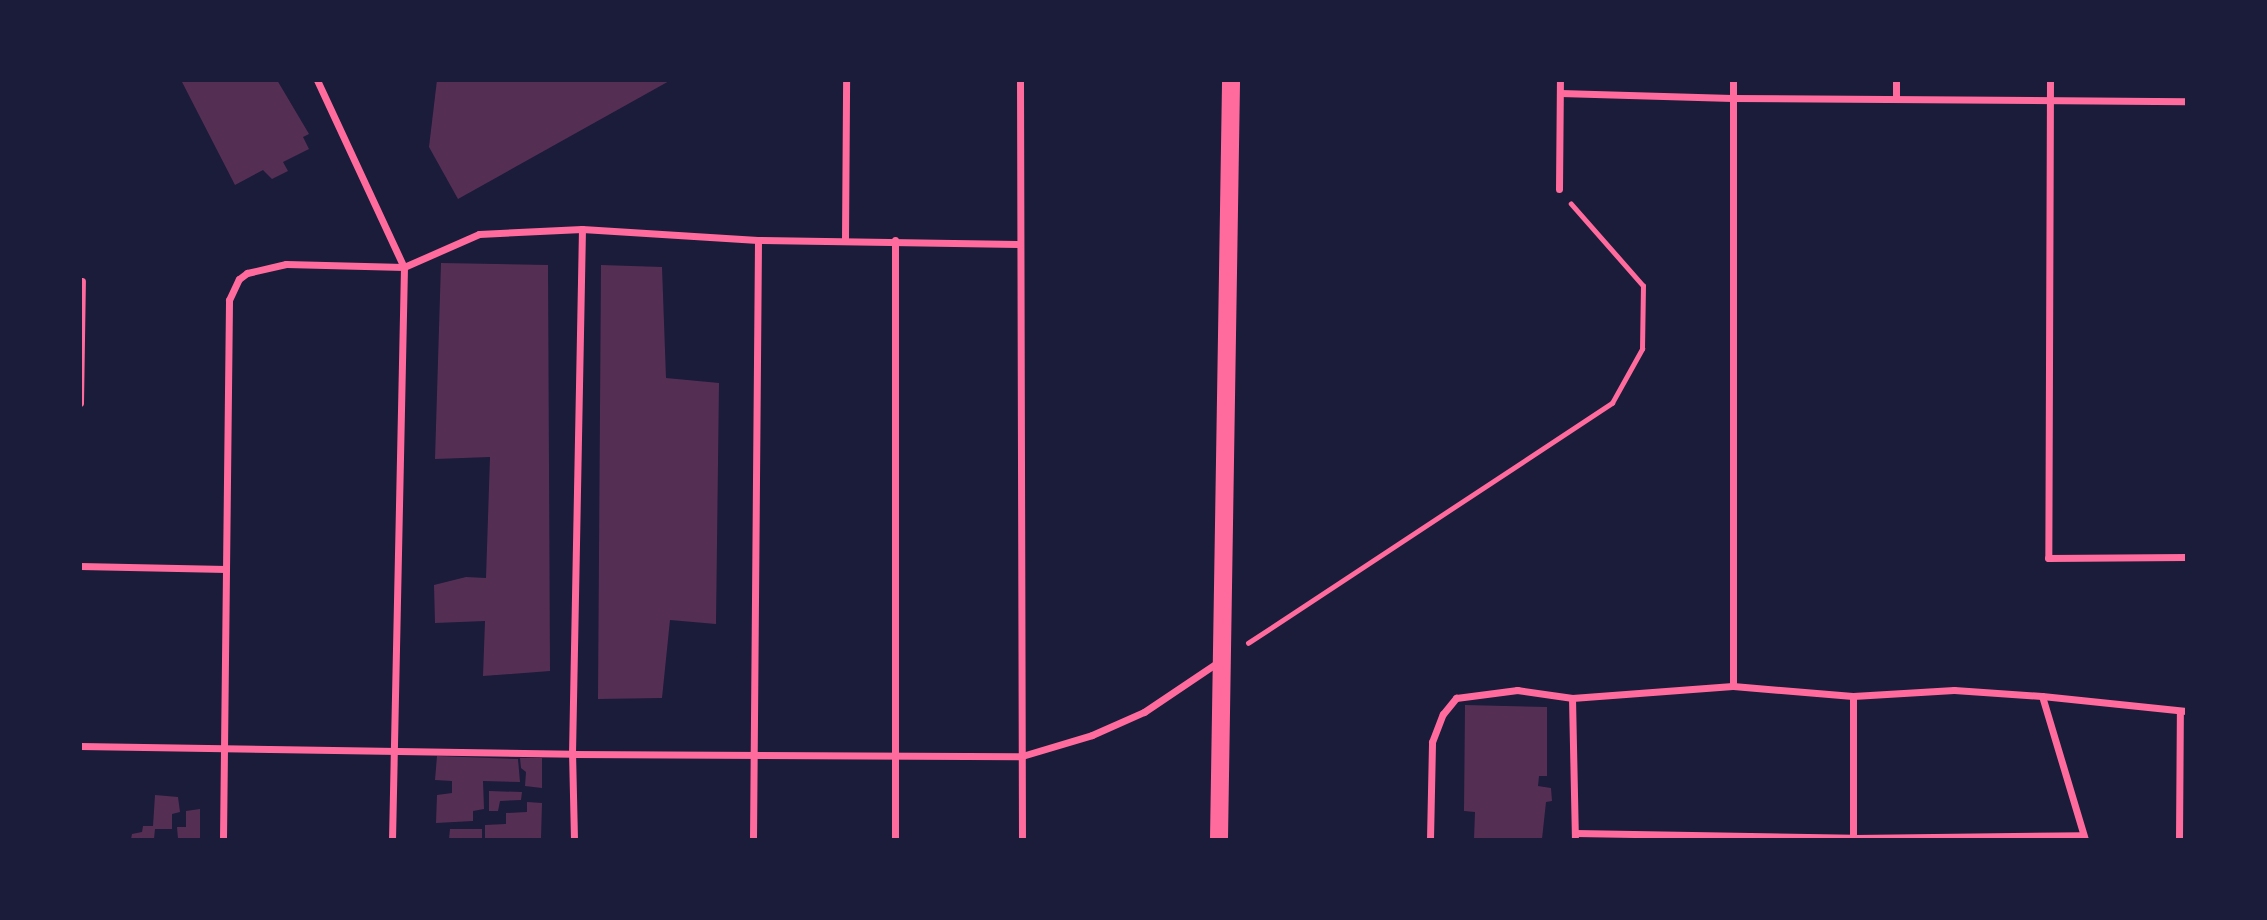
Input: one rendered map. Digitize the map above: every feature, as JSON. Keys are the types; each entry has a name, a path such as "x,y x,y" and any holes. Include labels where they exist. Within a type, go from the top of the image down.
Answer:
{"main road":[{"path":"1219,839 1231,80"}],"street":[{"path":"317,80 404,267 391,749 392,839"},
{"path":"845,240 846,80"},
{"path":"1020,80 1022,839"},
{"path":"1559,189 1560,80"},
{"path":"1732,80 1733,686"},
{"path":"1896,80 1896,99"},
{"path":"2050,80 2048,558 2186,557"},
{"path":"1560,93 1732,98 2186,101"},
{"path":"574,839 572,754 582,229"},
{"path":"223,839 229,300 239,279 247,273 269,265 404,267 479,234 582,229 758,240 1020,244"},
{"path":"753,839 758,240"},
{"path":"895,240 895,839"},
{"path":"80,402 82,281"},
{"path":"80,566 226,569"},
{"path":"80,746 572,754 1022,755 1092,735 1143,712 1221,661"},
{"path":"1430,839 1432,742 1443,714 1456,698 1517,690 1572,698 1733,686 1853,696 1954,690 2183,711 2179,839"},
{"path":"1853,696 1853,839"},
{"path":"1572,698 1575,836 1853,839 2084,837 2042,696"}],"path":[{"path":"1221,661 1612,403 1642,349 1643,286 1588,226 1559,189"}],"building":[{"path":"181,80 277,80 309,134 303,137 309,149 283,162 288,171 272,179 263,170 235,185"},
{"path":"437,80 671,80 458,199 429,147"},
{"path":"441,263 548,265 550,671 483,676 485,621 435,623 434,585 466,577 486,578 490,457 435,459"},
{"path":"601,265 662,267 666,378 719,383 716,624 670,620 662,698 598,699"},
{"path":"1465,705 1547,707 1547,776 1539,776 1538,786 1551,788 1552,801 1546,802 1542,839 1474,839 1475,812 1464,811"},
{"path":"437,756 518,759 520,782 483,781 484,809 473,811 473,821 436,823 437,795 452,793 452,781 435,780"},
{"path":"520,758 542,758 542,788 525,786 526,772 521,768"},
{"path":"489,791 522,792 521,800 500,801 498,811 489,811"},
{"path":"155,795 178,797 180,812 172,814 172,829 155,829 154,839 131,839 132,834 142,832 143,826 153,826"},
{"path":"527,802 542,803 541,839 485,839 485,825 506,824 506,813 527,812"},
{"path":"200,809 200,839 178,839 177,827 186,827 186,811"},
{"path":"450,829 482,829 482,839 449,839"}]}
